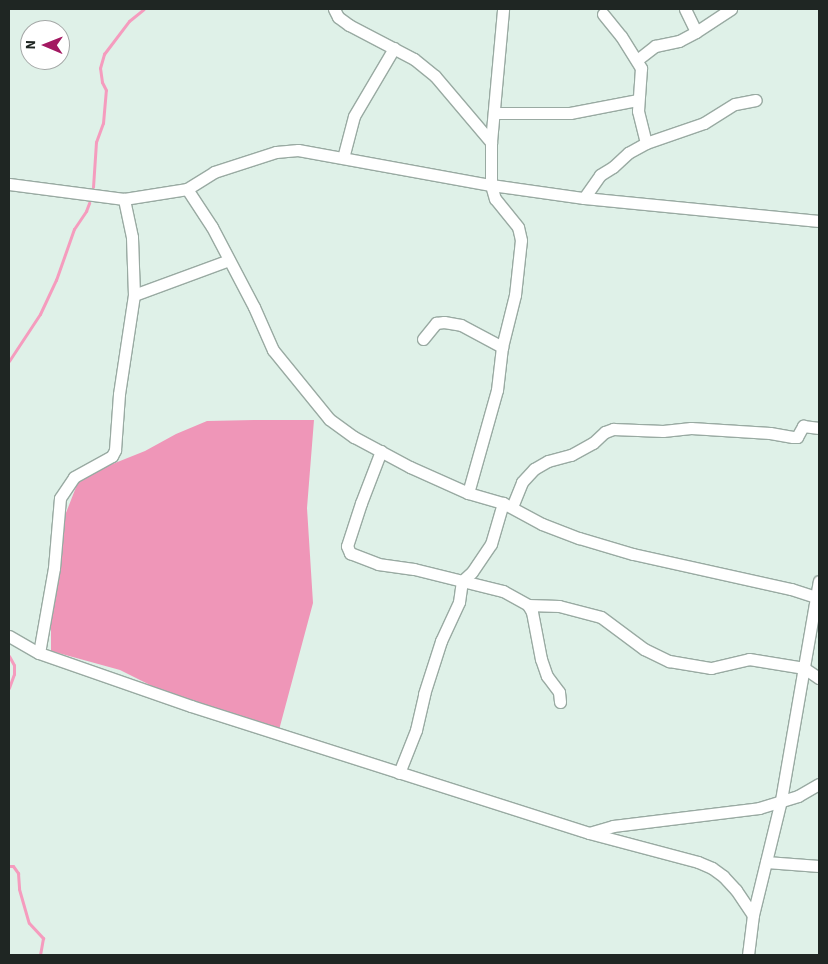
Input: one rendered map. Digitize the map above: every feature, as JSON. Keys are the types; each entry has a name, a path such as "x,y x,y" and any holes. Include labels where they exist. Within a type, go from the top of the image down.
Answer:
{"street":[{"path":"334,9 338,17 349,25 414,59 435,76 491,142"},
{"path":"468,493 492,414 502,347 515,295 521,240 518,227 495,199 491,185 491,142 503,9"},
{"path":"685,9 696,32"},
{"path":"637,60 655,46 679,41 731,9"},
{"path":"603,14 641,68 637,100 646,143"},
{"path":"343,158 354,116 394,48"},
{"path":"494,113 570,113 637,100"},
{"path":"584,198 600,175 613,167 628,153 646,143 704,124 735,104 756,100"},
{"path":"9,184 124,199 187,189 214,172 276,152 298,150 491,185 584,198 819,221"},
{"path":"187,189 229,260 254,307 273,350 329,419 381,451 468,493 508,505 548,526 633,554 791,589 816,597"},
{"path":"39,653 54,568 60,498 74,477 112,456 115,450 119,394 134,295 133,245 124,199"},
{"path":"134,295 229,260"},
{"path":"422,339 436,323 444,322 461,325 502,347"},
{"path":"399,774 416,730 424,694 441,641 460,602 462,581 472,572 491,544 508,505 522,482 534,469 548,461 571,455 593,443 605,432 613,429 663,431 691,428 770,433 797,437 803,426 819,428"},
{"path":"381,451 347,546 350,553 378,564 414,569 503,590 528,605 559,606 601,616 644,649 669,661 711,668 749,659 804,668 819,678"},
{"path":"748,955 753,915 781,800 819,581"},
{"path":"528,605 532,612 541,658 547,676 559,692 560,702"},
{"path":"9,636 39,653 191,706 589,834 712,868 736,890 753,915"},
{"path":"589,834 613,826 759,808 798,796 819,784"},
{"path":"766,862 819,866"}],"shaded area":[{"path":"314,420 307,508 313,603 279,730 176,698 120,670 51,651 51,614 62,523 80,477 145,451 176,434 207,421"}],"waterway":[{"path":"93,187 96,142 103,123 106,90 102,82 100,68 104,54 129,21 144,9"},
{"path":"9,361 40,314 56,280 74,229 89,203"},
{"path":"9,656 14,665 14,674 9,688"},
{"path":"9,866 13,866 18,873 19,889 29,923 43,938 40,955"}]}
